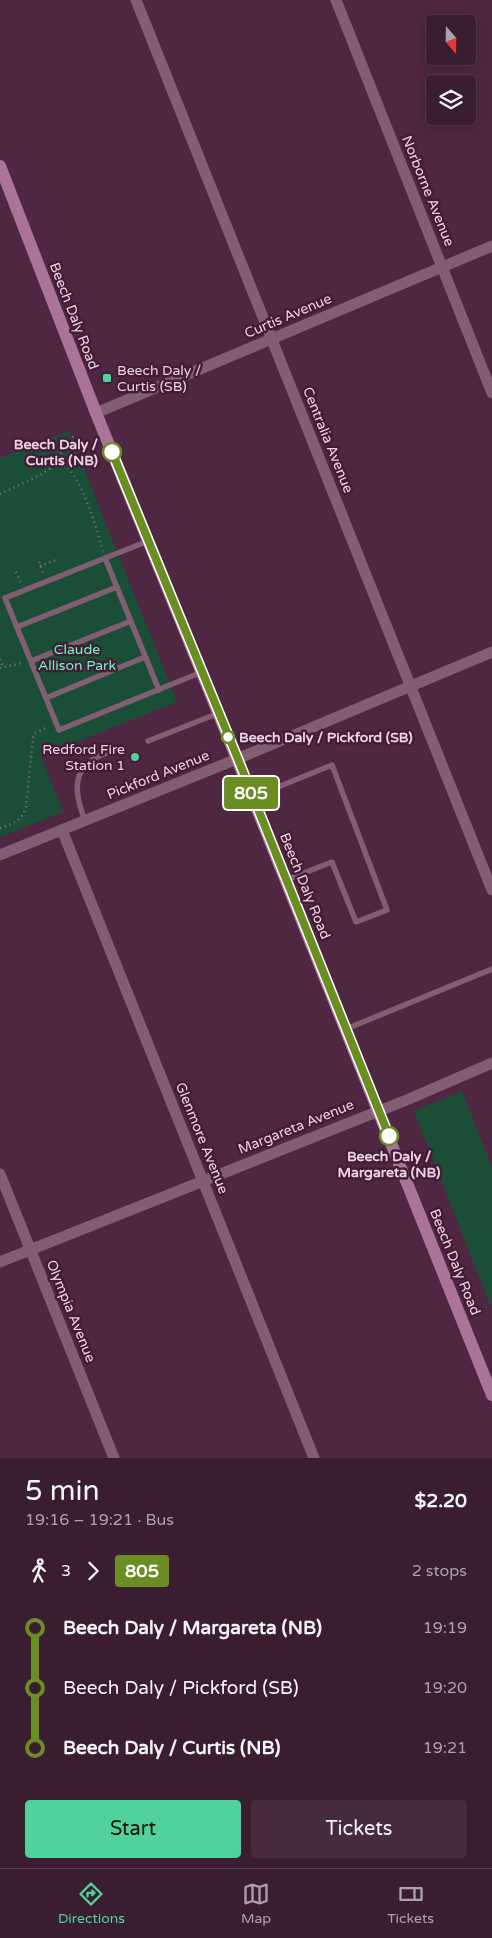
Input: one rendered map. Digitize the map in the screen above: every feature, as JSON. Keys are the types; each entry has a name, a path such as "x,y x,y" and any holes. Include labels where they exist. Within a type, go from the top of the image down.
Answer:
{"main road":[{"name":"Beech Daly Road","path":"0,166 96,413 238,759 492,1394"}],"street":[{"name":"Centralia Avenue","path":"136,0 492,890"},
{"name":"Norborne Avenue","path":"336,0 492,393"},
{"name":"Curtis Avenue","path":"96,413 492,246"},
{"name":"Pickford Avenue","path":"0,855 238,759 492,652"},
{"name":"Glenmore Avenue","path":"62,830 314,1458"},
{"name":"Margareta Avenue","path":"0,1262 492,1063"},
{"name":"Olympia Avenue","path":"0,1174 114,1458"}],"lane":[{"path":"148,540 5,598 56,724 59,730 202,672"},
{"path":"105,558 159,690"},
{"path":"17,627 117,587"},
{"path":"31,661 131,621"},
{"path":"46,698 146,657"},
{"path":"148,741 218,713"},
{"path":"85,821 76,794 77,781 84,767 93,759 114,750"},
{"path":"253,797 332,765 387,910 356,922 332,862 286,880"},
{"path":"346,1029 492,969"}],"path":[{"path":"0,494 52,467 64,447 75,436"},
{"path":"54,463 66,466 75,476 98,530 105,558"},
{"path":"47,581 39,564 56,560"},
{"path":"0,658 2,667 31,661"},
{"path":"0,828 24,816 33,738 35,733 56,724"}],"green space":[{"name":"Claude Allison Park","path":"69,431 177,702 41,756 63,812 0,837 0,458"},
{"path":"462,1091 492,1167 492,1304 490,1305 414,1111"}],"bus line":[{"name":"805","path":"112,452 238,759 389,1136"}],"place":[{"name":"Beech Daly / Curtis (SB)","path":"107,378"},
{"name":"Beech Daly / Curtis (NB)","path":"112,452"},
{"name":"Beech Daly / Pickford (SB)","path":"228,737"},
{"name":"Redford Fire Station 1","path":"135,757"},
{"name":"Beech Daly / Margareta (NB)","path":"389,1136"}]}
